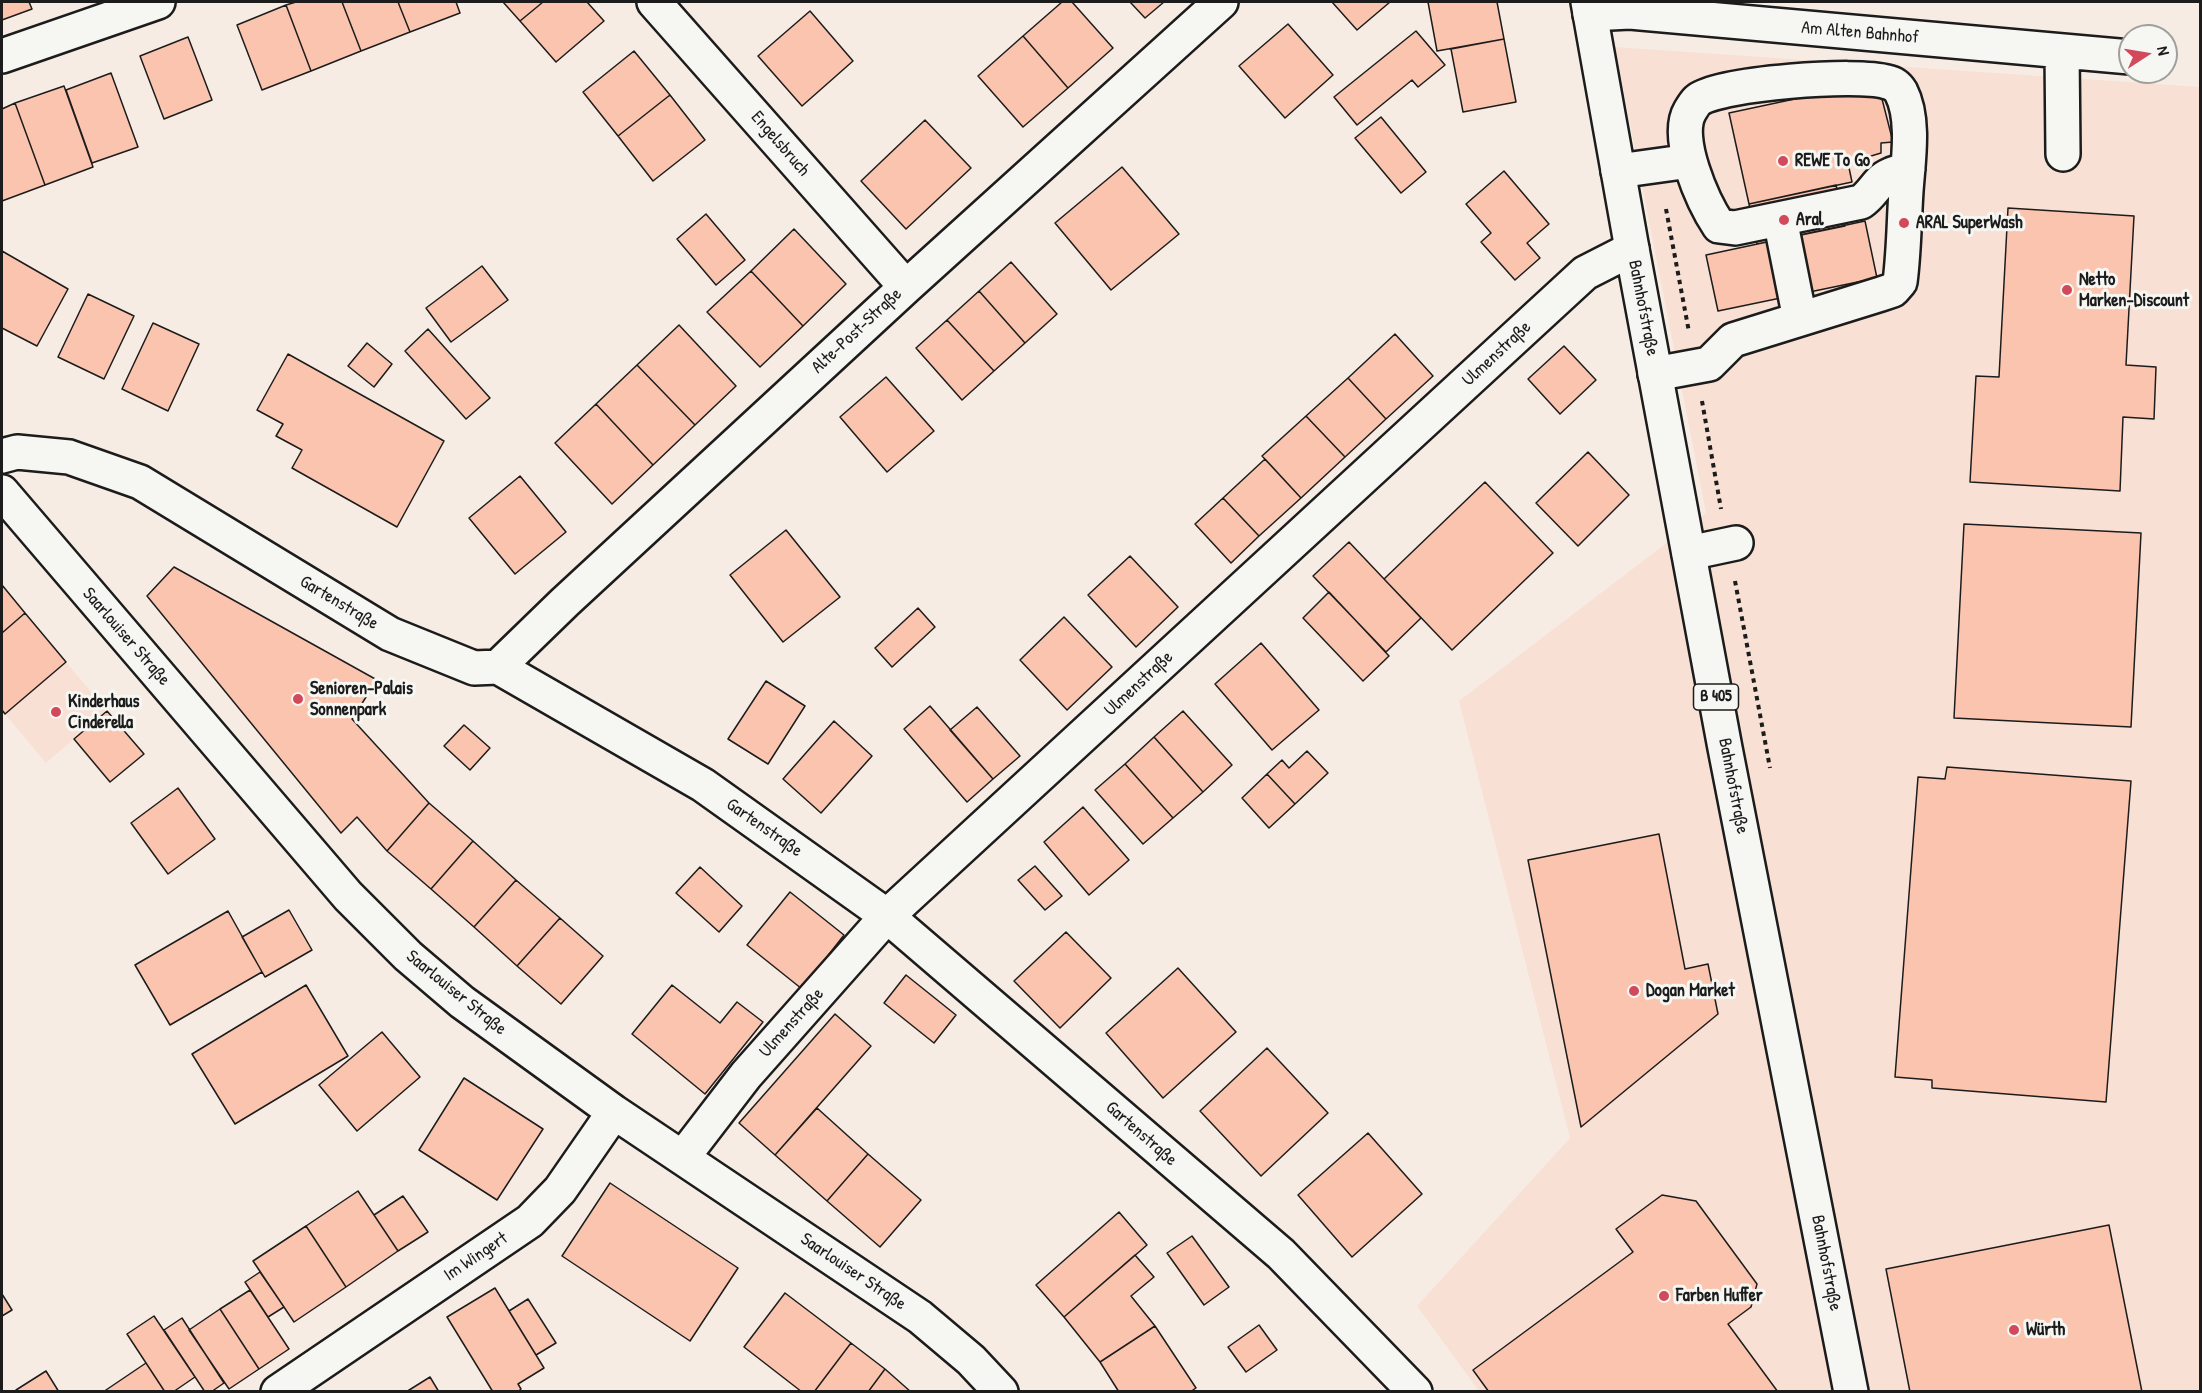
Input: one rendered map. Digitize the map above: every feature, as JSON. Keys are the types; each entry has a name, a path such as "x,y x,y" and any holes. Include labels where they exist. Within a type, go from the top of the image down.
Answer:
{"street":[{"path":"2,56 158,2"},
{"name":"Engelsbruch","path":"654,2 906,286"},
{"name":"Alte-Post-Straße","path":"498,667 906,286 1221,2"},
{"name":"Am Alten Bahnhof","path":"1589,8 2118,56"},
{"name":"Bahnhofstraße","path":"1589,8 1727,759 1851,1392"},
{"path":"2062,51 2063,154"},
{"path":"1655,374 1709,364 1733,340 1893,290 1900,282 1908,169 1908,112 1900,90 1889,82 1843,78 1801,80 1751,86 1713,94 1698,100 1689,112 1685,126 1690,161 1697,185 1719,226 1735,228 1861,202 1872,195 1881,181 1890,174 1908,169"},
{"path":"1618,171 1690,161"},
{"path":"1780,219 1800,319"},
{"name":"Ulmenstraße","path":"683,1157 746,1076 888,916 1585,273 1632,249"},
{"name":"Gartenstraße","path":"2,456 17,452 69,457 140,482 390,634 474,668 498,667 703,785 888,916 1281,1254 1415,1392"},
{"name":"Saarlouiser Straße","path":"2,492 348,896 408,956 462,1002 614,1112 920,1317 971,1360 1001,1392"},
{"path":"1689,553 1732,544"},
{"name":"Im Wingert","path":"278,1392 315,1381 530,1221 560,1190 614,1112"}],"path":[{"path":"1658,165 1695,367 1732,544 1770,771"}],"shaded area":[{"path":"1615,47 2118,81 2118,84 2200,87 2200,1391 1479,1391 1417,1306 1570,1138 1459,701 1706,513"},
{"name":"Kinderhaus Cinderella","path":"66,662 107,711 46,763 5,714"}],"building":[{"path":"2,2 29,2 32,9 2,20"},
{"path":"296,2 342,2 361,51 311,71 286,5"},
{"path":"342,2 398,2 410,32 361,51"},
{"path":"398,2 456,2 460,13 410,32"},
{"path":"503,2 543,2 520,21"},
{"path":"543,2 587,2 604,21 556,62 520,21"},
{"path":"1062,2 1072,2 1113,48 1068,88 1023,36"},
{"path":"1130,2 1164,2 1145,18"},
{"path":"1332,2 1390,2 1357,30"},
{"path":"1428,2 1497,2 1504,39 1437,51"},
{"path":"286,5 311,71 262,90 237,25"},
{"path":"810,11 853,61 802,106 758,56"},
{"path":"1288,24 1333,75 1285,118 1239,66"},
{"path":"1416,31 1445,65 1418,87 1412,80 1357,125 1334,97"},
{"path":"1023,36 1068,88 1023,127 978,76"},
{"path":"188,37 212,100 164,119 140,56"},
{"path":"1504,39 1516,102 1463,112 1451,49"},
{"path":"634,51 670,95 618,136 583,92"},
{"path":"111,73 138,147 92,163 66,90"},
{"path":"64,86 93,167 45,185 15,103"},
{"path":"1832,91 1881,95 1893,142 1881,143 1881,153 1848,163 1852,182 1749,204 1729,113"},
{"path":"670,95 705,140 653,181 618,136"},
{"path":"15,103 45,185 2,201 2,109"},
{"path":"1381,117 1426,172 1401,193 1355,138"},
{"path":"925,120 971,168 906,229 861,181"},
{"path":"1122,167 1179,234 1111,290 1055,223"},
{"path":"1504,171 1549,224 1527,243 1540,258 1515,280 1481,242 1491,233 1466,204"},
{"path":"1836,185 1845,226 1757,244 1749,204"},
{"name":"Netto Marken-Discount","path":"2008,208 2134,216 2126,365 2156,367 2154,419 2123,417 2120,491 1970,482 1976,376 1999,377"},
{"path":"706,214 745,260 716,285 677,239"},
{"path":"1865,221 1877,278 1718,311 1706,255"},
{"path":"794,229 846,284 803,326 751,271"},
{"path":"2,251 68,289 37,346 2,328"},
{"path":"1011,262 1057,314 1025,343 979,291"},
{"path":"482,266 508,300 451,342 426,308"},
{"path":"751,271 803,326 760,367 707,312"},
{"path":"979,291 1025,343 994,371 947,320"},
{"path":"88,294 134,316 104,379 58,357"},
{"path":"947,320 994,371 962,400 916,348"},
{"path":"153,323 199,344 168,411 122,389"},
{"path":"679,325 736,386 695,425 637,365"},
{"path":"428,329 490,398 466,419 405,351"},
{"path":"1395,334 1433,376 1386,419 1348,378"},
{"path":"367,343 392,364 374,387 348,366"},
{"path":"1564,346 1596,380 1560,414 1528,379"},
{"path":"288,354 444,441 397,527 292,468 302,450 276,436 283,424 257,410"},
{"path":"637,365 695,425 653,465 596,404"},
{"path":"886,377 934,431 887,472 840,417"},
{"path":"1348,378 1386,419 1345,457 1306,416"},
{"path":"596,404 653,465 612,504 555,443"},
{"path":"1306,416 1345,457 1301,498 1262,456"},
{"path":"1588,452 1629,495 1578,546 1536,503"},
{"path":"1265,459 1301,498 1259,536 1223,498"},
{"path":"520,476 566,532 515,574 469,518"},
{"path":"1485,482 1553,553 1452,650 1384,579"},
{"path":"1223,498 1259,536 1231,563 1195,524"},
{"path":"1964,524 2141,533 2131,727 1954,718"},
{"path":"786,530 840,597 783,642 730,575"},
{"path":"1349,542 1421,618 1386,652 1313,576"},
{"path":"1130,556 1178,607 1136,647 1088,595"},
{"name":"Senioren-Palais Sonnenpark","path":"174,567 377,680 352,719 429,803 387,851 357,817 341,833 147,596"},
{"path":"2,585 25,613 2,633"},
{"path":"1329,592 1389,656 1363,681 1303,618"},
{"path":"918,608 935,627 892,667 875,648"},
{"path":"25,613 66,662 5,714 2,710 2,633"},
{"path":"1064,617 1112,667 1067,710 1020,660"},
{"path":"1261,643 1319,710 1272,750 1215,684"},
{"path":"766,681 805,706 768,764 728,739"},
{"path":"930,706 993,779 967,802 904,729"},
{"path":"977,707 1020,756 993,779 950,730"},
{"path":"107,711 144,754 110,782 74,739"},
{"path":"1183,711 1232,765 1203,792 1154,737"},
{"path":"834,721 872,756 821,813 783,779"},
{"path":"464,725 490,748 470,770 444,746"},
{"path":"1154,737 1203,792 1173,818 1125,764"},
{"path":"1307,751 1328,773 1295,804 1267,774 1282,760 1289,768"},
{"path":"1125,764 1173,818 1143,844 1095,790"},
{"path":"1947,767 2131,781 2106,1102 1932,1088 1932,1080 1895,1077 1918,777 1945,779"},
{"path":"1267,774 1295,804 1269,828 1242,798"},
{"path":"178,788 215,839 168,874 131,823"},
{"path":"429,803 473,841 431,889 387,851"},
{"path":"1083,807 1129,860 1089,895 1044,842"},
{"name":"Dogan Market","path":"1659,834 1685,969 1708,964 1718,1014 1581,1127 1528,860"},
{"path":"473,841 516,880 474,927 431,889"},
{"path":"1035,866 1062,896 1045,910 1018,880"},
{"path":"700,867 742,906 719,932 676,893"},
{"path":"516,880 560,918 517,966 474,927"},
{"path":"790,892 844,935 802,989 747,945"},
{"path":"289,910 312,950 265,977 242,937"},
{"path":"228,911 262,972 170,1025 135,965"},
{"path":"560,918 603,956 561,1004 517,966"},
{"path":"1066,932 1111,978 1060,1028 1014,981"},
{"path":"1178,968 1236,1032 1163,1098 1106,1033"},
{"path":"906,975 956,1015 934,1043 884,1003"},
{"path":"306,985 348,1056 235,1124 192,1054"},
{"path":"672,985 720,1023 737,1002 763,1022 705,1094 632,1034"},
{"path":"835,1014 871,1046 775,1155 739,1123"},
{"path":"382,1032 420,1077 357,1131 319,1085"},
{"path":"1267,1048 1328,1113 1261,1176 1200,1111"},
{"path":"464,1078 543,1129 497,1200 419,1150"},
{"path":"817,1108 868,1154 827,1201 775,1155"},
{"path":"1368,1133 1422,1194 1352,1257 1298,1195"},
{"path":"868,1154 921,1200 880,1247 827,1201"},
{"path":"610,1183 738,1268 690,1341 562,1256"},
{"path":"358,1191 398,1251 346,1287 306,1226"},
{"name":"Farben Huffer","path":"1662,1195 1696,1201 1757,1284 1751,1307 1728,1324 1778,1392 1489,1392 1473,1370 1633,1252 1616,1229"},
{"path":"403,1196 428,1232 398,1251 374,1215"},
{"path":"1119,1212 1147,1245 1064,1317 1036,1285"},
{"name":"Würth","path":"2109,1225 2142,1392 1910,1392 1886,1269"},
{"path":"306,1226 346,1287 294,1322 253,1261"},
{"path":"1192,1236 1229,1287 1204,1305 1167,1253"},
{"path":"1135,1255 1154,1277 1131,1296 1155,1326 1100,1362 1064,1317"},
{"path":"260,1272 284,1307 268,1317 245,1282"},
{"path":"495,1288 544,1368 518,1384 521,1389 518,1392 493,1392 447,1317"},
{"path":"250,1290 289,1349 259,1369 220,1309"},
{"path":"785,1293 851,1343 814,1392 802,1392 744,1347"},
{"path":"2,1294 12,1310 2,1316"},
{"path":"528,1299 556,1343 536,1355 509,1311"},
{"path":"220,1309 259,1369 229,1389 189,1330"},
{"path":"154,1316 195,1377 173,1392 165,1392 127,1334"},
{"path":"182,1318 224,1383 211,1392 205,1392 164,1330"},
{"path":"1259,1325 1277,1350 1246,1372 1228,1347"},
{"path":"1155,1326 1196,1388 1190,1392 1119,1392 1100,1362"},
{"path":"851,1343 885,1369 868,1392 814,1392"},
{"path":"146,1363 165,1392 103,1392"},
{"path":"885,1369 911,1392 868,1392"},
{"path":"46,1371 59,1392 17,1392 16,1390"},
{"path":"430,1377 439,1392 406,1392"}],"place":[{"name":"REWE To Go","path":"1783,161"},
{"name":"Aral","path":"1784,220"},
{"name":"ARAL SuperWash","path":"1904,223"},
{"name":"Netto Marken-Discount","path":"2067,290"},
{"name":"Senioren-Palais Sonnenpark","path":"298,699"},
{"name":"Kinderhaus Cinderella","path":"56,712"},
{"name":"Dogan Market","path":"1634,991"},
{"name":"Farben Huffer","path":"1664,1296"},
{"name":"Würth","path":"2014,1330"}]}
